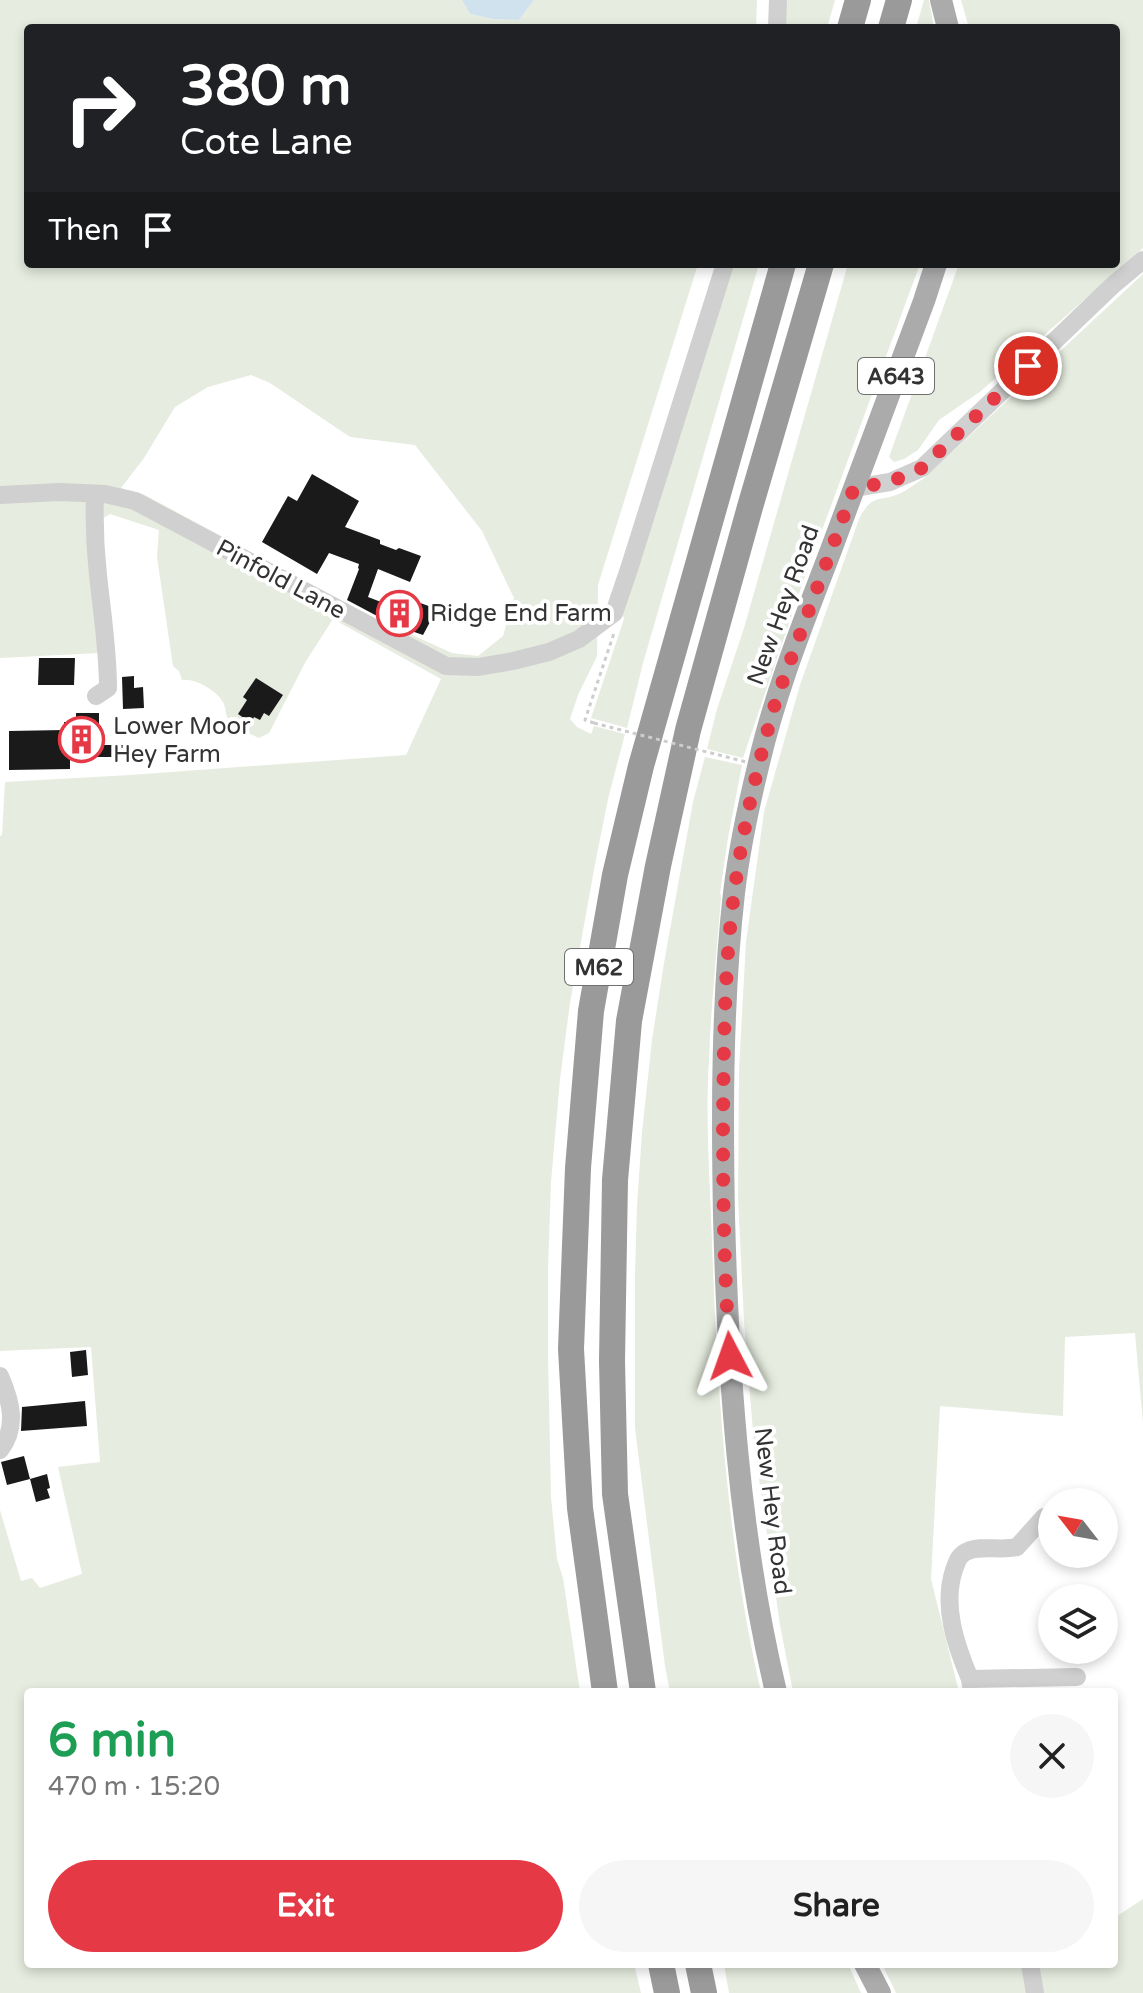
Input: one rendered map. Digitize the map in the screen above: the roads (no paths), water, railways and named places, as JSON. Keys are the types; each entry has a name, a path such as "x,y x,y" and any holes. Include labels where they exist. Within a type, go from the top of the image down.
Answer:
{"highway":[{"path":"851,24 858,0"},
{"path":"892,24 899,0"},
{"name":"M62","path":"604,1688 580,1508 571,1349 578,1168 591,1011 615,875 641,766 782,268"},
{"name":"M62","path":"642,1688 615,1494 612,1361 615,1180 629,1021 688,730 820,268"},
{"path":"662,1968 667,1993"},
{"path":"699,1968 704,1993"}],"main road":[{"path":"941,0 947,24"},
{"name":"New Hey Road","path":"775,1688 759,1608 747,1524 728,1329 723,1169 728,954 734,890 744,828 767,732 935,268"},
{"path":"867,1968 880,1993"}],"street":[{"path":"777,24 778,0"},
{"path":"854,488 890,482 922,468 1143,260"},
{"name":"Pinfold Lane","path":"0,495 59,492 135,501 446,666 478,667 549,652 579,639 614,613 724,268"},
{"path":"95,494 97,573 108,675 108,688 96,696"},
{"path":"0,1376 7,1393 12,1426 0,1450"},
{"path":"1038,1524 1017,1547 963,1552 949,1592 957,1646 971,1686 1040,1685 1077,1677"},
{"path":"1031,1968 1035,1993"}],"water":[{"path":"462,0 534,0 519,20 470,14"}],"place":[{"name":"Ridge End Farm","path":"399,613"},
{"name":"Lower Moor Hey Farm","path":"82,740"}]}
